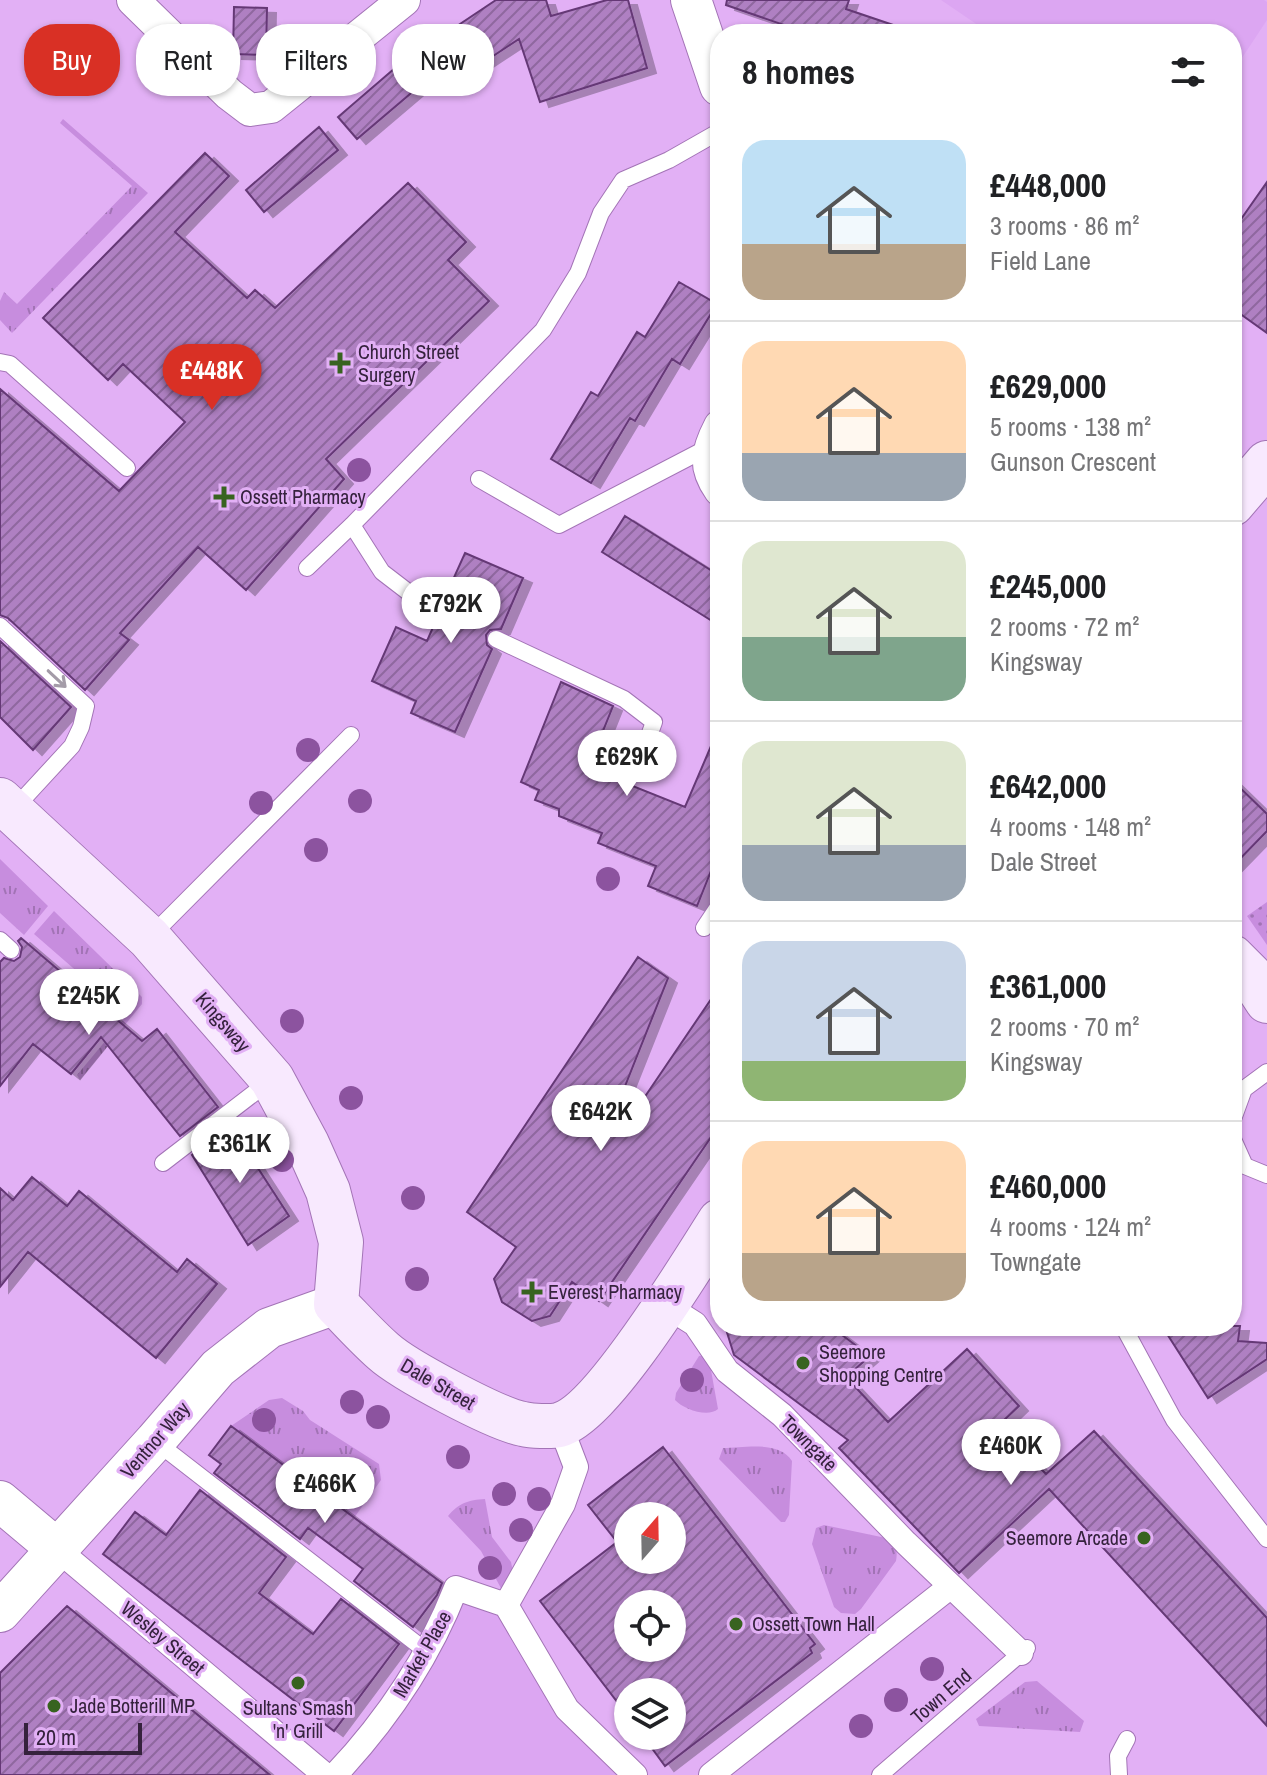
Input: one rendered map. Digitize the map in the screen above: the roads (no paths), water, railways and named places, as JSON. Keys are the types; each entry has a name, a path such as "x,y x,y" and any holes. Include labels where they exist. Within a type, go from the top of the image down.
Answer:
{"main road":[{"path":"1242,492 1267,463"},
{"name":"Kingsway","path":"6,806 149,938 272,1079 328,1191 341,1242 336,1304"},
{"path":"1242,967 1267,1001"},
{"path":"560,1425 588,1405 616,1374 710,1236"},
{"name":"Dale Street","path":"336,1304 385,1353 473,1404 522,1424 560,1425"}],"street":[{"path":"133,0 229,94 250,110 271,107 404,0"},
{"path":"691,0 710,56"},
{"name":"Ventnor Way","path":"0,1612 218,1368 269,1328 336,1304"},
{"name":"Towngate","path":"665,1305 695,1324 727,1371 782,1415 906,1543 1024,1650"},
{"path":"560,1425 576,1467 563,1504 506,1605 567,1709 635,1775"},
{"name":"Wesley Street","path":"0,1501 325,1775"},
{"path":"711,1775 736,1766 951,1586"},
{"name":"Market Place","path":"335,1775 405,1687 442,1623 456,1588 506,1605"}],"lane":[{"path":"307,568 543,330 578,273 601,213 623,180 669,160 710,137"},
{"path":"0,362 10,364 127,468"},
{"path":"479,479 559,525 710,439"},
{"path":"352,525 382,572 438,615"},
{"path":"0,626 86,706 72,746 6,806"},
{"path":"496,639 624,699 654,722 636,772"},
{"path":"149,938 351,735"},
{"path":"704,928 710,919"},
{"path":"1242,1094 1244,1089 1267,1072"},
{"path":"163,1163 272,1079"},
{"path":"1242,1159 1245,1166 1267,1175"},
{"path":"1128,1336 1174,1420 1267,1539"},
{"path":"155,1441 426,1651"},
{"name":"Town End","path":"880,1775 1024,1650"},
{"path":"1119,1775 1118,1756 1127,1739"}],"place":[{"name":"Church Street Surgery","path":"340,363"},
{"name":"Ossett Pharmacy","path":"224,497"},
{"name":"Everest Pharmacy","path":"532,1292"},
{"name":"Seemore Shopping Centre","path":"803,1363"},
{"name":"Seemore Arcade","path":"1144,1538"},
{"name":"Ossett Town Hall","path":"736,1624"},
{"name":"Sultans Smash 'n' Grill","path":"298,1683"},
{"name":"Jade Botterill MP","path":"54,1706"}]}
